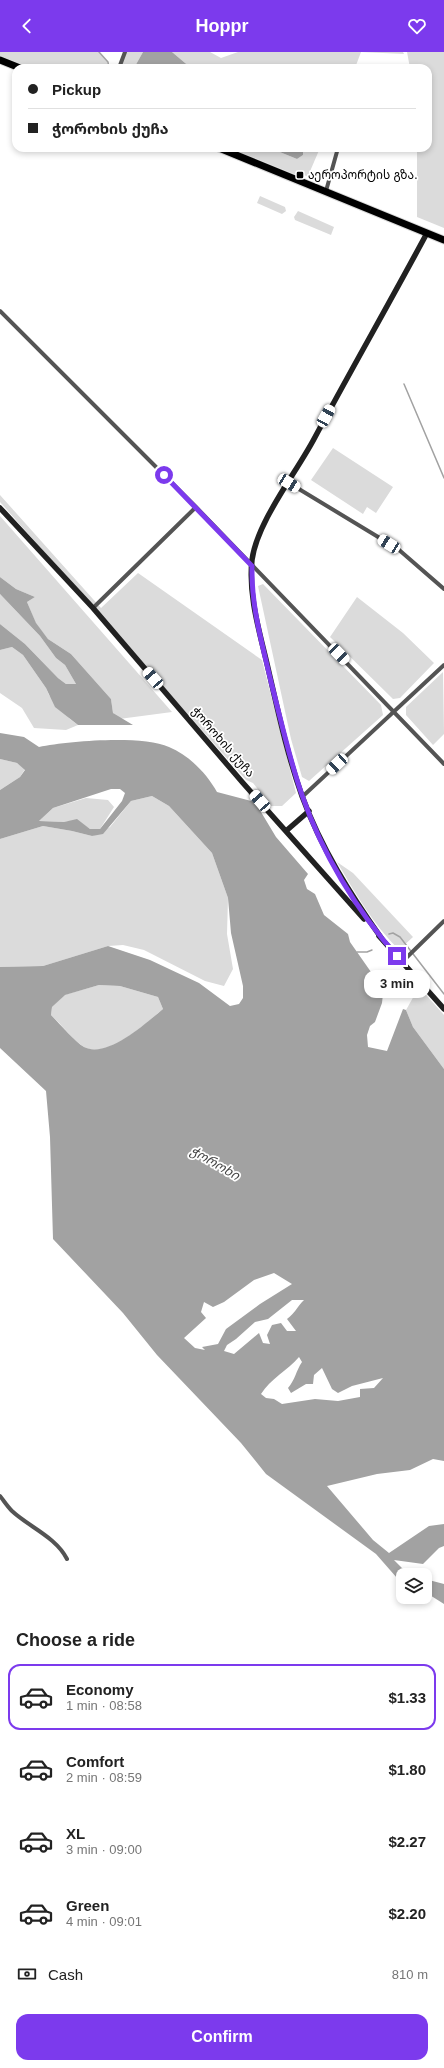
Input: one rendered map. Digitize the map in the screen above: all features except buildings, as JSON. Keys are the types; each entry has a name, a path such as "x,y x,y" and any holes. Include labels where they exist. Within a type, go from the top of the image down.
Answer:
{"highway":[{"path":"0,60 12,65"},
{"path":"229,152 444,240"}],"street":[{"path":"120,64 125,52"},
{"path":"326,191 337,152"},
{"path":"382,939 354,900 333,862 302,796 286,744 257,623 252,595 252,566 258,540 271,513 427,233"},
{"path":"0,311 394,710 444,764"},
{"path":"289,483 398,549 444,589"},
{"name":"ჭოროხის ქუჩა","path":"0,508 93,608 286,831 444,1009"},
{"path":"93,608 196,508"},
{"path":"302,796 444,665"},
{"path":"286,831 309,811"},
{"path":"402,962 444,921"},
{"path":"0,1496 12,1511 53,1543 64,1553 67,1559"}],"shaded area":[{"path":"0,52 99,52 109,64 21,64 0,56"},
{"path":"125,52 143,52 136,64 120,64"},
{"path":"172,52 210,52 221,58 238,52 361,52 356,64 186,64"},
{"path":"361,52 403,52 404,54"},
{"path":"407,52 444,52 444,228 417,217 417,152 432,152 432,64 409,64"},
{"path":"240,152 280,152 297,159 303,155 303,152 318,152 308,176 294,174"},
{"path":"260,196 285,207 286,211 282,214 257,203"},
{"path":"298,211 334,227 331,235 295,220 294,217"},
{"path":"333,448 393,487 376,513 367,507 363,514 311,480"},
{"path":"0,495 101,608 138,573 262,660 296,793 282,806 271,806 253,783 246,780 0,502"},
{"path":"0,516 172,712 119,719 113,713 111,699 71,654 48,639 36,624 27,602 35,597 16,589 0,577"},
{"path":"263,584 381,705 383,715 309,781 302,777 291,739 258,586"},
{"path":"0,594 40,636 56,658 65,665 76,684 66,684 58,678 25,644 0,624"},
{"path":"357,597 403,633 434,663 400,698 393,699 330,637"},
{"path":"12,647 23,655 46,688 49,695 70,719 78,725 66,730 34,728 22,708 0,693 0,650"},
{"path":"443,672 444,734 433,745 406,715 406,707"},
{"path":"0,759 17,763 25,769 20,777 0,790"},
{"path":"152,796 169,806 212,853 228,898 227,934 233,969 224,986 205,981 144,950 123,945 108,946 43,966 0,967 0,839 43,826 92,836 110,827 131,801"},
{"path":"86,798 108,800 114,807 100,829 90,829 77,820 64,822 39,821 53,808"},
{"path":"337,862 353,873 413,937 399,950 373,919"},
{"path":"99,985 120,986 158,997 163,1009 137,1031 115,1044 104,1049 93,1050 84,1047 76,1041 51,1015 52,1007 64,995"},
{"path":"419,987 444,1015 444,1069 413,1027 406,1010"}],"water":[{"path":"143,52 172,52 186,64 136,64"},
{"path":"280,152 303,152 303,155 297,159"},
{"path":"0,577 16,589 35,597 27,602 36,623 48,639 71,654 111,699 113,713 133,725 78,725 55,707 46,688 23,655 12,647 0,650 0,624 25,644 58,678 66,684 76,684 65,665 56,658 40,636 0,594"},
{"name":"ჭოროხი","path":"0,733 24,737 39,747 105,740 157,743 176,750 184,755 203,772 217,792 255,802 276,837 308,874 304,880 307,889 315,894 324,915 348,934 350,942 378,982 377,991 383,994 382,1003 375,1022 370,1026 367,1035 368,1047 387,1051 403,1009 406,1010 413,1027 444,1069 444,1461 433,1459 410,1470 377,1474 327,1486 373,1540 389,1553 429,1526 444,1524 444,1546 439,1548 423,1564 394,1560 402,1568 396,1568 396,1577 376,1554 266,1474 241,1443 157,1355 123,1313 53,1239 50,1137 46,1091 0,1048 0,967 43,966 108,946 150,960 199,983 230,1006 239,1004 243,998 243,986 231,933 228,898 212,853 169,806 152,796 131,801 103,834 92,836 43,826 0,839 0,790 20,777 25,770 17,763 0,759","holes":["111,789 120,789 125,793 122,801 100,829 90,829 77,819 64,822 39,821 53,808","99,985 120,986 158,997 163,1009 147,1023 115,1044 104,1048 93,1049 84,1047 51,1015 52,1007 65,995","274,1273 292,1284 260,1304 226,1329 218,1344 202,1347 205,1350 195,1348 184,1338 206,1318 201,1312 204,1302 213,1307 224,1302 254,1280","292,1300 304,1300 287,1319 296,1331 287,1331 281,1323 272,1325 267,1335 270,1344 263,1343 259,1333 234,1354 224,1351 227,1345 255,1322 268,1319","299,1357 302,1362 288,1388 291,1393 306,1384 313,1384 314,1375 322,1368 332,1389 338,1393 352,1386 383,1378 374,1388 360,1389 360,1397 338,1401 315,1399 282,1404 274,1399 266,1398 261,1394 274,1379"]},
{"path":"432,1581 444,1584 444,1604 432,1596"}],"waterway":[{"path":"99,52 108,64"},
{"path":"404,384 444,478"},
{"path":"389,934 393,933 400,937 444,994"},
{"path":"357,952 367,952 372,950"}],"place":[{"name":"აეროპორტის გზა.","path":"300,175"}],"route":[{"path":"164,475 252,566 252,589 257,623 286,744 302,796 317,830 354,900 382,939 397,956"}]}
